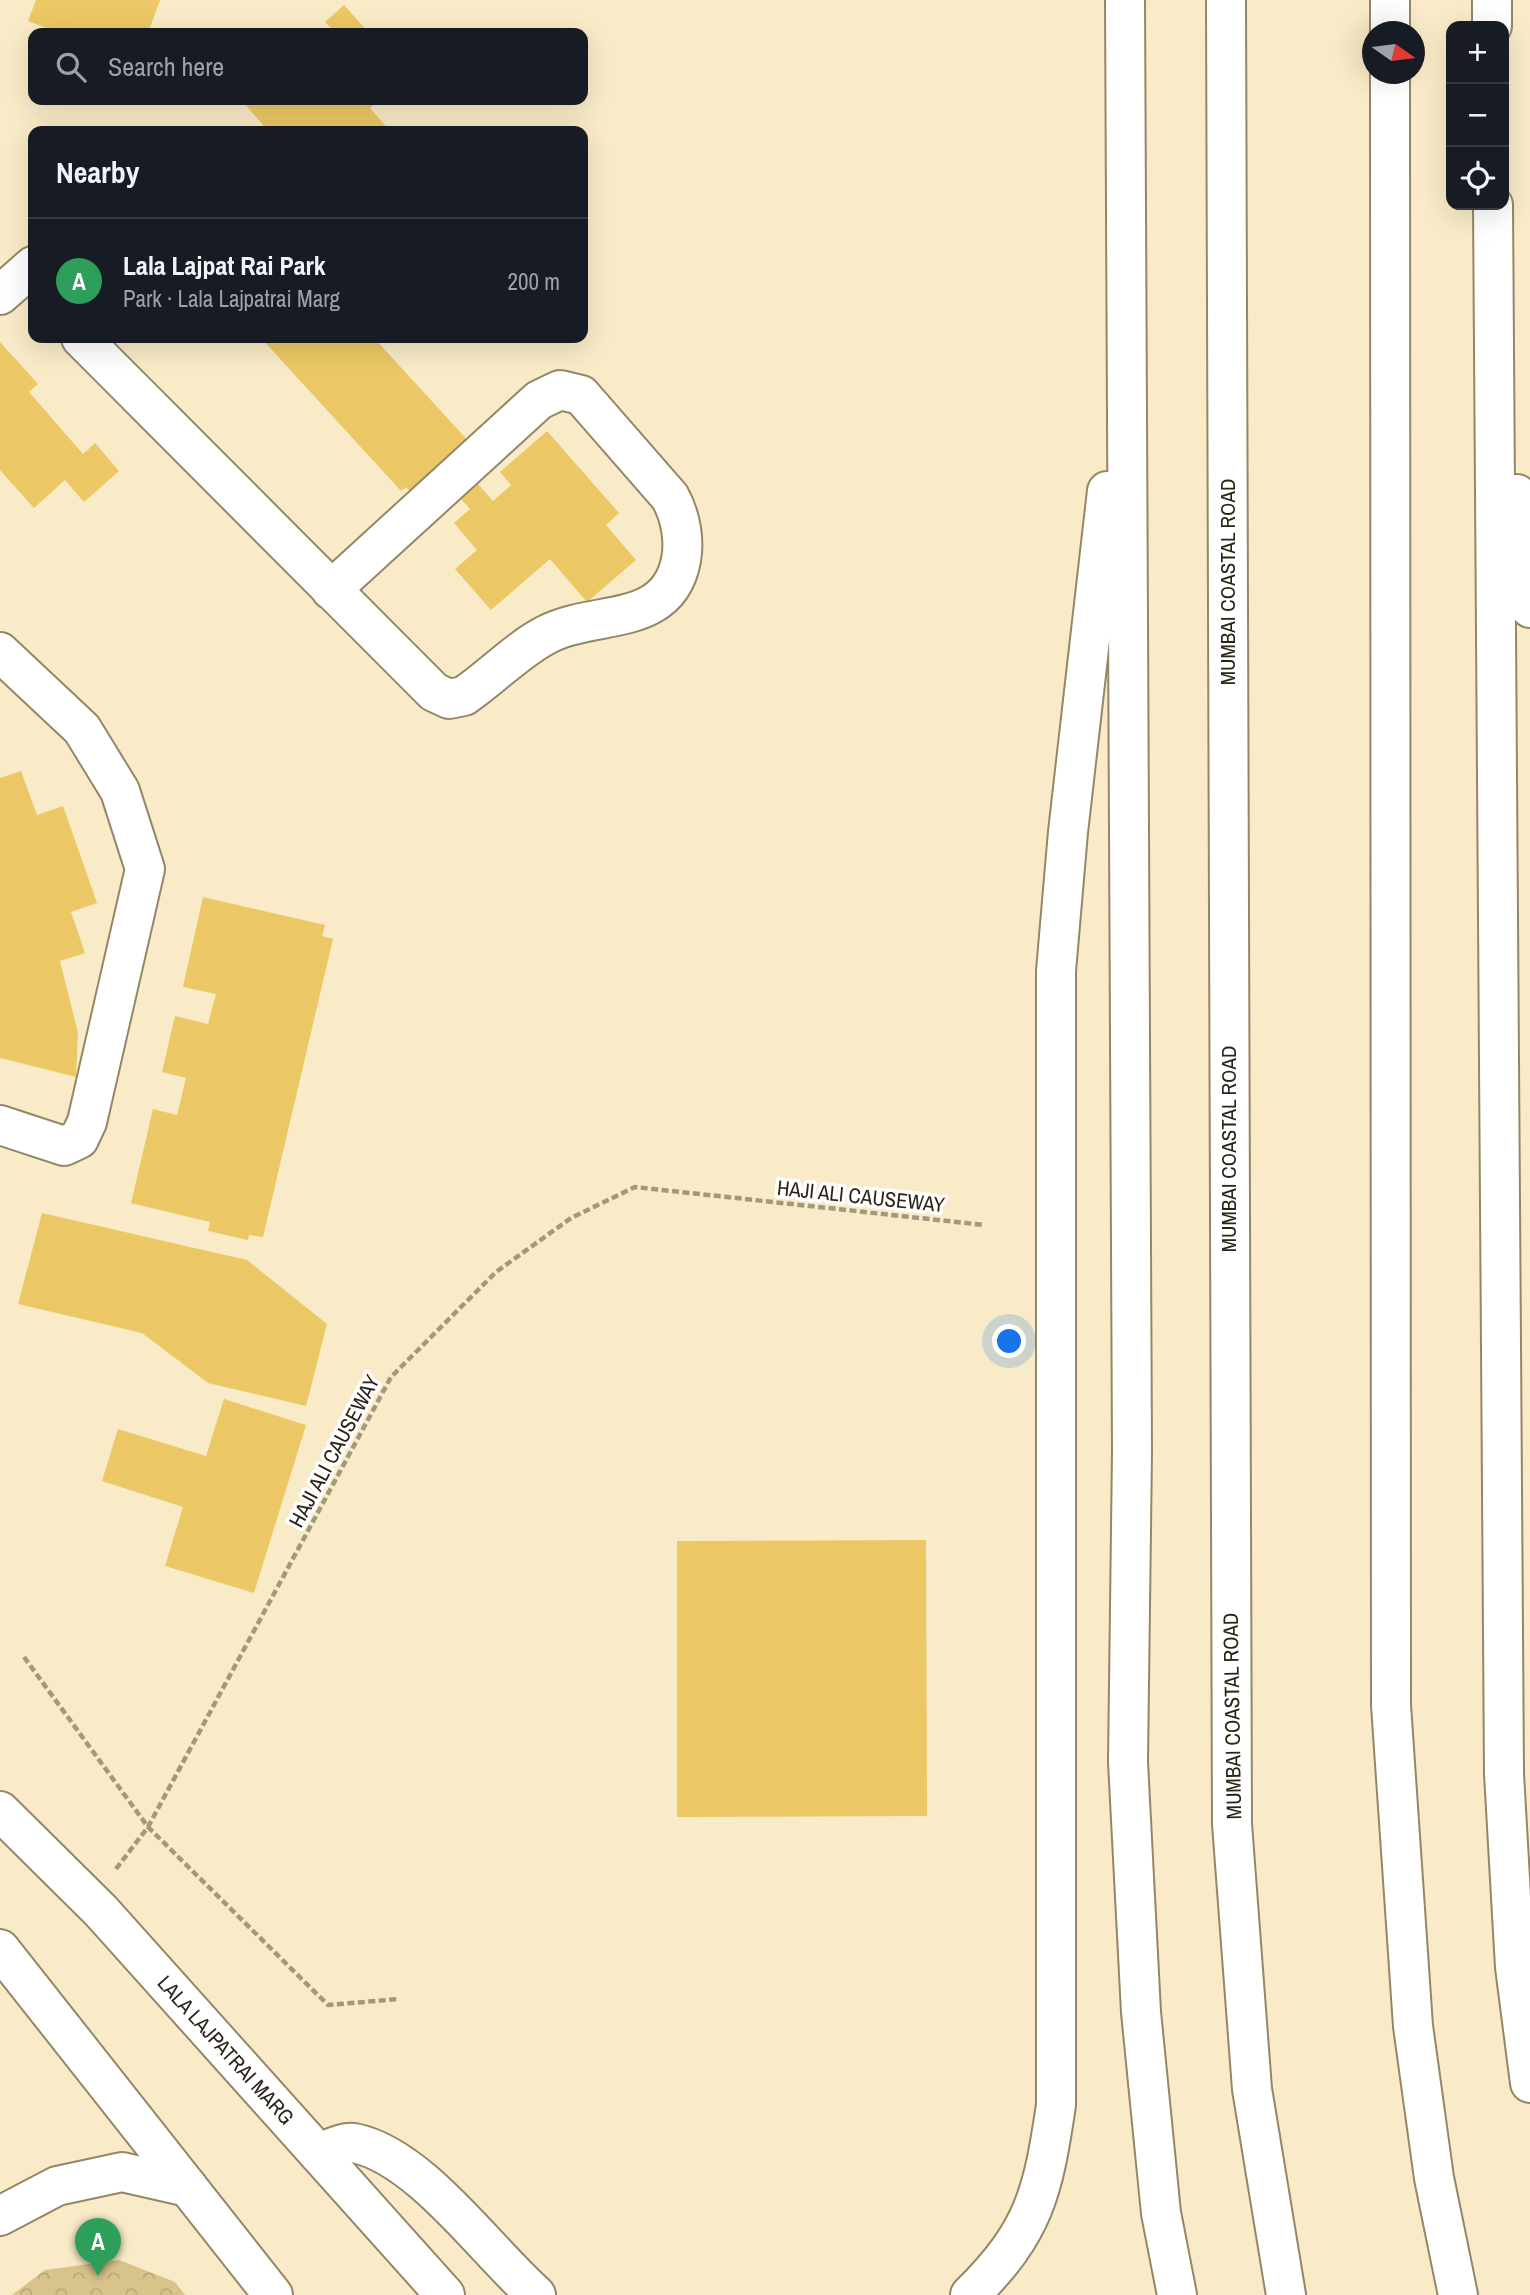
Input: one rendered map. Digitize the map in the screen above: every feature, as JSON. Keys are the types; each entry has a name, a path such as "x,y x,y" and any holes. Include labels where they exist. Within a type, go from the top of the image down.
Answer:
{"main road":[{"path":"1125,0 1132,1438 1128,1762 1141,2012 1161,2213 1177,2295"},
{"name":"MUMBAI COASTAL ROAD","path":"1226,0 1232,1824 1252,2089 1286,2295"},
{"path":"1390,0 1390,21"},
{"path":"1492,0 1492,21"},
{"path":"1390,84 1391,1705 1413,2026 1434,2178 1458,2295"},
{"path":"1493,210 1504,1774 1515,1967 1530,2083"},
{"path":"1494,301 1530,608"},
{"path":"970,2295 996,2270 1028,2225 1046,2172 1056,2105 1056,971 1086,659 1127,329"},
{"path":"86,343 331,590 434,692 449,699 464,696 545,635 574,623 612,618 643,608 667,595 678,578 682,553 679,514 670,497 581,395 560,390 539,400 331,590"},
{"path":"0,652 82,729 120,791 145,869 87,1122 79,1139 64,1146 0,1125"},
{"name":"LALA LAJPATRAI MARG","path":"0,1811 91,1901 445,2295"},
{"path":"0,1949 273,2295"},
{"path":"318,2153 351,2142 384,2153 412,2171 536,2295"},
{"path":"0,2216 57,2186 122,2172 188,2187"}],"path":[{"name":"HAJI ALI CAUSEWAY","path":"91,1901 148,1827 391,1377 496,1272 571,1218 635,1187 984,1225"},
{"path":"24,1657 148,1827 328,2005 399,1998"}],"green space":[{"path":"119,2260 175,2282 185,2295 12,2295 45,2270"}],"building":[{"path":"36,0 160,0 150,28 47,28 28,21"},
{"path":"344,5 365,28 331,28 325,22"},
{"path":"246,105 373,105 370,108 386,126 264,126"},
{"path":"0,342 38,384 29,392 83,454 95,443 119,471 84,502 65,480 34,508 0,470"},
{"path":"266,343 379,343 472,445 415,497 406,487 401,491"},
{"path":"547,431 619,513 606,525 636,560 587,602 550,559 491,610 455,569 477,550 454,523 470,509 460,498 477,483 493,501 511,485 500,472"},
{"path":"21,771 37,815 63,806 97,903 71,912 85,953 60,961 78,1033 76,1077 0,1058 0,778"},
{"path":"203,897 325,925 322,936 333,939 263,1237 249,1235 248,1240 208,1231 210,1222 131,1203 153,1109 177,1115 186,1078 162,1072 175,1016 208,1024 216,994 183,987"},
{"path":"42,1213 247,1260 327,1324 306,1406 208,1383 142,1333 18,1304"},
{"path":"224,1399 306,1425 254,1593 165,1566 183,1507 102,1481 118,1429 206,1456"},
{"path":"926,1540 927,1816 677,1817 677,1541"}],"place":[{"name":"Lala Lajpat Rai Park","path":"98,2276"}]}
